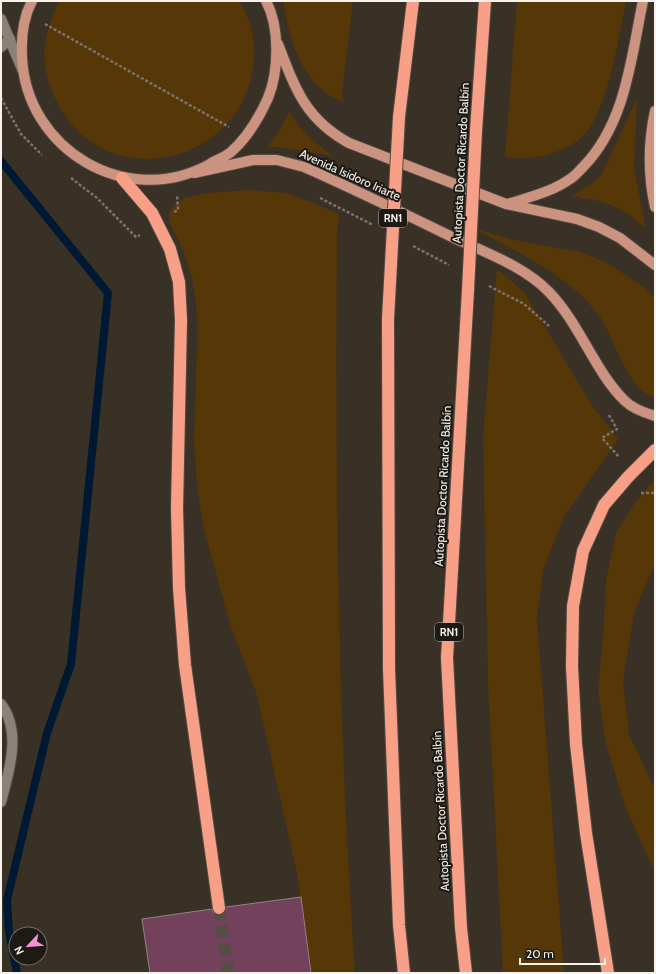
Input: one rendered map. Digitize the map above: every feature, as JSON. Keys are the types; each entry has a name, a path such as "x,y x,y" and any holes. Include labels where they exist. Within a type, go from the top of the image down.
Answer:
{"highway":[{"name":"RN1","path":"404,973 399,917 389,670 388,320 399,117 413,1"},
{"name":"Autopista Doctor Ricardo Balbín","path":"466,973 461,928 447,658 476,130 485,1"},
{"path":"122,178 152,213 170,249 179,282 181,320 177,508 179,588 185,665 219,908"},
{"path":"608,973 586,833 576,744 572,666 573,606 583,551 604,505 632,473 655,450"}],"main road":[{"name":"Avenida Isidoro Iriarte","path":"32,1 29,7 22,39 23,72 34,109 56,140 86,164 122,178 158,180 253,160 277,160 304,167 497,258 529,276 548,292 570,318 615,390 626,402 641,411 655,416"},
{"path":"266,1 277,42 298,93 317,119 333,134 349,143 506,204 577,219 599,227 620,238 655,265"},
{"path":"506,204 546,192 571,179 592,157 611,127 624,94 643,1"},
{"path":"194,173 230,152 257,121 274,84 277,42"},
{"path":"655,111 650,147 650,170 655,207"}],"street":[{"path":"1,19 23,72"},
{"path":"1,47 10,39"},
{"path":"1,704 5,709 13,730 9,771 1,802"}],"path":[{"path":"41,29 42,22 230,127"},
{"path":"1,98 21,134 46,158"},
{"path":"225,131 233,122"},
{"path":"68,176 97,198 136,237 178,210 176,193"},
{"path":"313,194 376,227"},
{"path":"412,246 454,268"},
{"path":"482,282 524,304 552,328"},
{"path":"605,409 617,429 602,438 637,478 635,488 642,494 655,493"}],"shaded area":[{"path":"59,1 239,1 251,26 253,70 240,107 216,134 185,152 150,159 114,154 82,135 57,102 51,89 47,76 44,51 49,27"},
{"path":"283,1 353,1 342,92 343,102 329,95 317,85 307,73 294,46 289,31"},
{"path":"517,1 626,1 605,95 598,113 580,139 572,145 544,156 525,158 505,157"},
{"path":"637,98 634,168 646,228 620,209 593,200 572,196 595,181 602,174"},
{"path":"289,112 309,137 334,156 280,147 267,147 278,133"},
{"path":"250,190 286,193 339,214 337,238 337,514 341,697 349,881 355,973 311,973 297,873 257,695 230,624 204,529 197,487 194,439 197,311 192,277 182,247 169,221 169,214 173,206 184,198 206,193"},
{"path":"473,228 514,240 581,252 607,263 644,287 655,298 655,398 644,392 628,373 604,324 586,300 572,287 540,265"},
{"path":"497,269 524,292 591,404 618,439 564,517 543,570 537,618 564,973 503,973 488,683 483,436"},
{"path":"655,479 655,563 634,613 623,681 629,735 655,789 655,872 626,809 606,744 598,690 603,639 606,580 616,533 634,504"}],"building":[{"path":"301,897 311,973 150,973 142,919 212,909 213,913 220,915 224,914 226,907"}],"waterway":[{"path":"1,161 108,293 71,664 47,733 7,900 9,932 17,973"}],"tunnel":[{"path":"219,908 228,973"}]}
